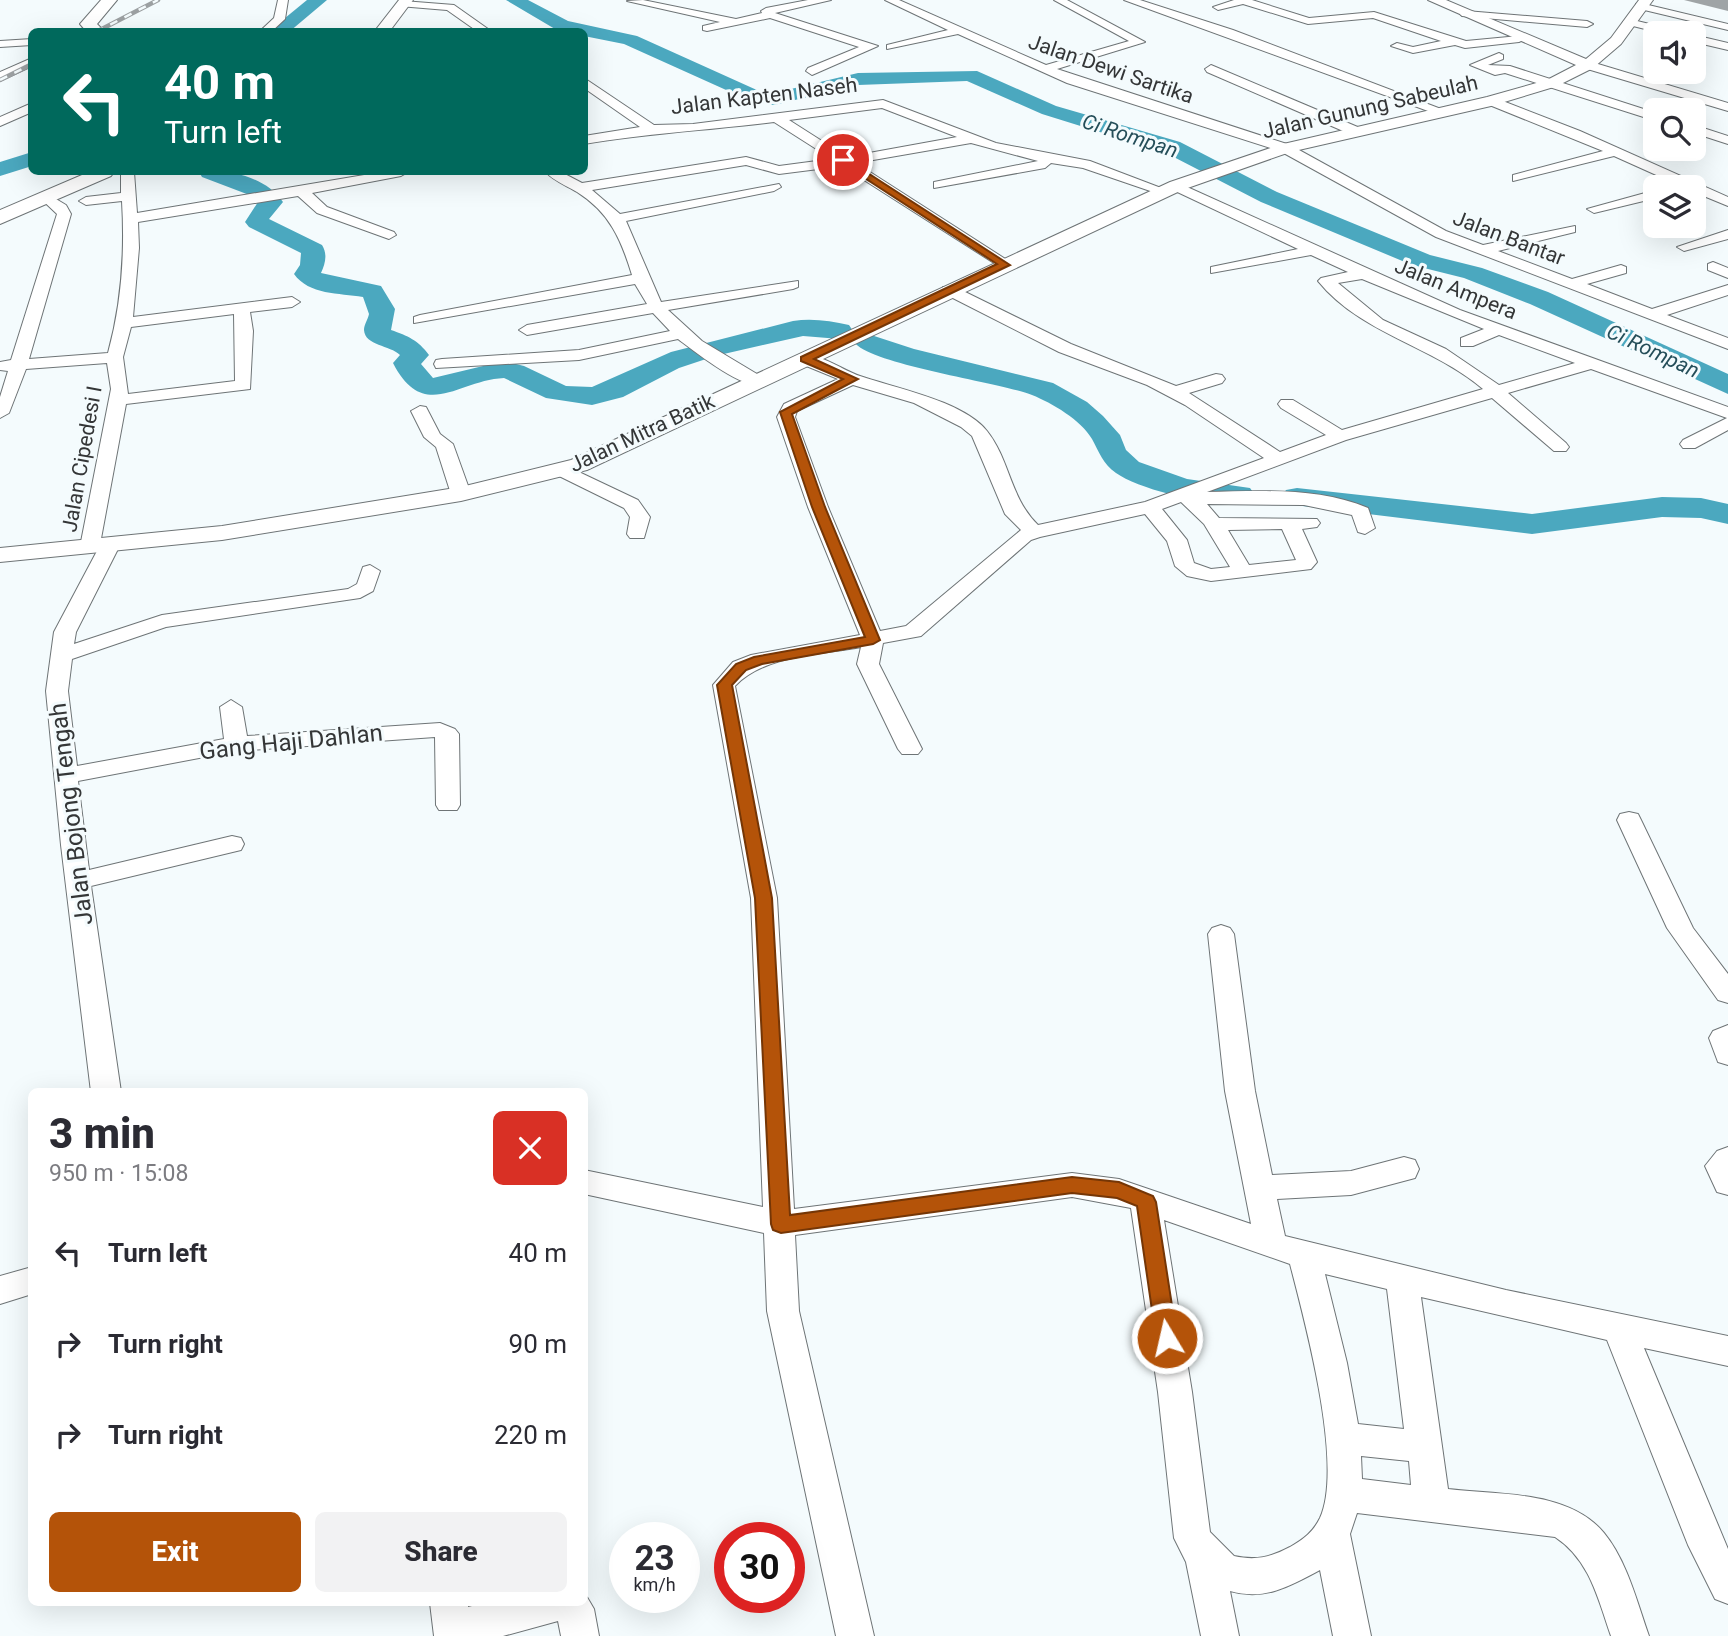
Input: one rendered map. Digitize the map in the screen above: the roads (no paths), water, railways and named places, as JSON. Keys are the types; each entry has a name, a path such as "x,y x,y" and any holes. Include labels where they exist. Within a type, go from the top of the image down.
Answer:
{"highway":[{"path":"89,28 88,24 109,0"},
{"path":"0,218 97,175"}],"main road":[{"path":"1435,0 1519,38 1588,65"},
{"path":"384,28 405,2"},
{"name":"Jalan Gunung Sabeulah","path":"1169,188 1285,148 1491,101 1552,83 1588,65 1616,41 1643,3"},
{"name":"Jalan Mitra Batik","path":"0,555 222,533 461,494 562,470 596,457 1169,188"}],"street":[{"path":"269,28 279,19 283,0"},
{"path":"812,71 872,46 842,40 771,15 766,10 826,0"},
{"name":"Jalan Dewi Sartika","path":"890,0 1044,69 1285,148"},
{"path":"1044,69 1139,42 1059,0"},
{"path":"1129,0 1226,31 1443,112"},
{"path":"1218,6 1242,0 1308,21 1362,13 1468,46 1519,38"},
{"path":"632,1 736,22"},
{"path":"405,2 450,7 475,28"},
{"path":"902,6 926,2"},
{"path":"1643,3 1728,27"},
{"path":"706,28 771,15"},
{"path":"1466,15 1587,24"},
{"path":"1629,22 1643,25"},
{"path":"891,47 957,31"},
{"path":"1706,41 1728,47"},
{"path":"0,44 28,42"},
{"path":"1396,46 1413,50 1455,42"},
{"path":"1478,51 1499,57 1476,65 1495,71 1523,63"},
{"path":"0,77 28,63"},
{"path":"1588,65 1728,107"},
{"path":"1211,69 1354,131"},
{"path":"1506,69 1643,113"},
{"name":"Jalan Kapten Naseh","path":"588,85 651,129"},
{"path":"1491,101 1616,152 1664,175"},
{"name":"Jalan Kapten Naseh","path":"588,139 651,129 693,128 883,104 971,139 1015,153 1085,164 1169,188"},
{"path":"0,122 28,109"},
{"path":"1163,125 1189,116"},
{"path":"776,117 1005,265"},
{"path":"1706,133 1728,140"},
{"path":"582,187 746,161 786,171 971,139"},
{"name":"Jalan Bantar","path":"1285,148 1413,221 1480,250 1653,313 1728,344"},
{"path":"1518,178 1616,152"},
{"path":"939,185 1059,161"},
{"name":"Jalan Cipedesi I","path":"100,546 120,389 114,356 124,323 132,248 127,175"},
{"path":"129,219 247,201 385,175"},
{"path":"558,175 582,187 617,219 629,239 648,293 682,333 704,351 756,381"},
{"path":"309,176 319,187"},
{"path":"617,219 774,187"},
{"name":"Jalan Ampera","path":"1169,188 1364,274 1499,329 1728,413"},
{"path":"301,191 318,208 389,235"},
{"path":"1706,193 1728,202"},
{"path":"86,201 129,196"},
{"path":"0,412 18,365 64,214 61,208 46,197"},
{"path":"1594,209 1643,197"},
{"path":"1480,250 1570,229"},
{"path":"1684,247 1728,234"},
{"path":"1216,270 1313,250"},
{"path":"1571,284 1622,270"},
{"path":"1364,274 1325,281 1377,323 1456,362 1497,392 1560,447"},
{"path":"420,320 643,278"},
{"path":"527,330 793,284"},
{"path":"950,290 1065,348 1153,380 1280,460"},
{"path":"1653,313 1728,290"},
{"path":"124,323 292,302"},
{"path":"118,400 244,385 241,308"},
{"path":"1467,342 1499,329"},
{"path":"442,365 559,358 682,333"},
{"path":"0,366 114,356"},
{"path":"805,359 852,379 920,399 967,423 980,434 1015,514 1034,532"},
{"path":"855,1636 806,1404 783,1311 764,898 724,685 741,667 759,660 905,634 920,627 1024,536 1034,532 1150,508 1340,436 1590,364"},
{"path":"852,379 790,408 786,417 818,507 873,640 868,664 910,749"},
{"path":"1175,392 1216,379"},
{"path":"1287,404 1340,436"},
{"path":"420,411 433,437 444,444 461,494"},
{"path":"1689,444 1728,423"},
{"path":"562,470 631,504 640,517 637,534"},
{"path":"1192,492 1217,524 1225,544 1243,571"},
{"path":"1192,492 1297,499 1351,507 1361,512 1365,528"},
{"path":"1150,508 1177,540 1185,566 1202,575 1291,568 1307,562 1289,523"},
{"path":"1217,524 1310,523"},
{"name":"Jalan Bojong Tengah","path":"100,546 65,632 57,691 65,776 105,1088"},
{"path":"62,654 162,621 354,594 366,587 370,571"},
{"path":"231,707 236,744"},
{"name":"Gang Haji Dahlan","path":"65,776 236,744 443,730 447,734 448,805"},
{"path":"1629,820 1654,864 1681,929 1698,957 1728,993"},
{"path":"78,881 232,844"},
{"path":"1221,934 1240,1091 1271,1244"},
{"path":"1728,1035 1723,1038 1728,1054"},
{"path":"1728,1159 1720,1167 1728,1183"},
{"path":"1261,1188 1351,1183 1404,1169"},
{"path":"588,1183 781,1224 1072,1185 1119,1191 1304,1256 1728,1351"},
{"path":"1146,1202 1175,1392 1192,1538 1203,1557 1220,1636"},
{"path":"1203,1557 1221,1572 1256,1577 1278,1574 1322,1547 1339,1514 1344,1438 1340,1402 1304,1256"},
{"path":"1402,1280 1432,1505"},
{"path":"0,1290 28,1281"},
{"path":"1619,1328 1706,1545 1728,1586"},
{"path":"1344,1438 1425,1447"},
{"path":"1341,1494 1545,1517 1571,1524 1591,1543 1599,1557 1630,1636"},
{"path":"1332,1531 1352,1636"},
{"path":"452,1623 542,1606"},
{"path":"572,1606 575,1609 580,1636"}],"waterway":[{"path":"282,28 318,0"},
{"name":"Ci Rompan","path":"515,0 562,25 576,28"},
{"name":"Ci Rompan","path":"588,31 630,40 755,97 774,99 858,79 970,75 1049,110 1172,147 1269,197 1421,260 1473,273 1539,298 1728,385"},
{"path":"0,169 28,160"},
{"path":"218,175 260,191 271,202 258,216 257,222 313,250 313,265 307,274 312,279 372,291 383,314 377,327 379,335 406,345 415,355 407,363 414,377 424,385 446,385 485,372 504,370 556,392 592,396 623,387 660,366 705,350 803,328 840,331"},
{"path":"868,342 905,355 1043,389 1077,408 1093,422 1105,435 1113,454 1128,468 1182,488 1239,495"},
{"path":"1297,497 1532,524 1662,507 1701,508 1728,514"}],"railway":[{"path":"104,28 158,0"},
{"path":"0,80 28,66"}]}
